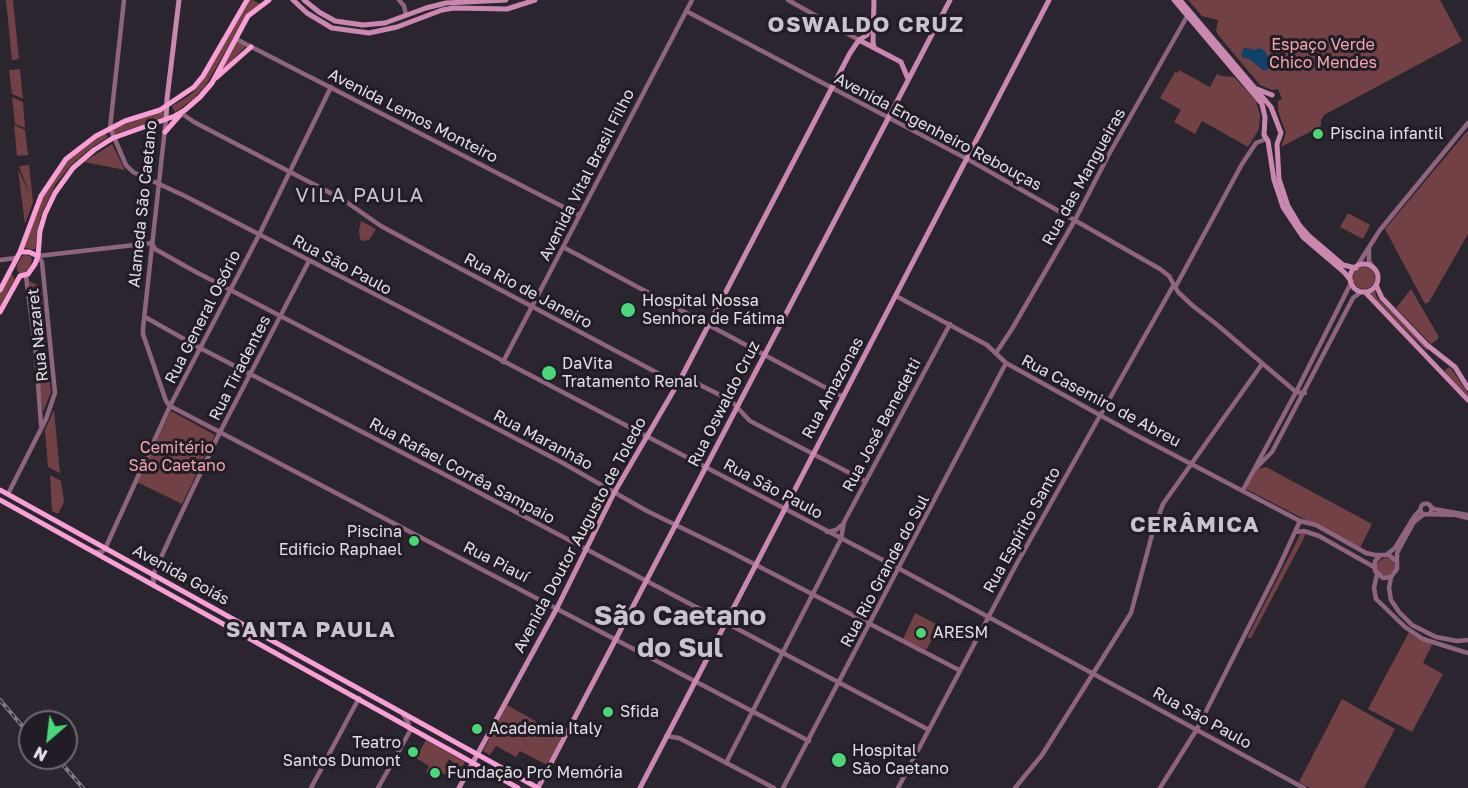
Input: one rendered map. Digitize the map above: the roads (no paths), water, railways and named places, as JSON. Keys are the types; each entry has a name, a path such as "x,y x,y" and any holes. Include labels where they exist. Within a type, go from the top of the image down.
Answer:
{"main road":[{"name":"Alameda São Caetano","path":"166,119 178,0"},
{"path":"0,290 20,252 41,196 68,157 110,128 166,107 188,93 199,82 247,0"},
{"path":"258,0 267,1"},
{"path":"293,0 307,13 332,28 369,33 397,27 442,10 454,8 507,9 535,0"},
{"path":"304,0 329,18 352,25 379,25 446,3 506,0"},
{"path":"874,0 874,47"},
{"name":"Rua Oswaldo Cruz","path":"538,788 950,0"},
{"name":"Rua Amazonas","path":"640,788 1049,0"},
{"path":"1174,0 1271,107 1281,133 1277,157 1279,179 1285,200 1309,236 1343,266 1366,265 1374,269 1378,277 1376,285 1371,290 1363,292"},
{"path":"1180,0 1259,100 1264,112 1263,131 1267,140 1274,180 1284,209 1303,237 1344,272 1354,288 1363,292 1468,400"},
{"path":"165,132 200,97 214,78 248,16 267,1"},
{"name":"Avenida Doutor Augusto de Toledo","path":"459,788 557,608 614,493 681,378 831,88 859,40 867,35 873,19"},
{"path":"859,40 901,62 908,79"},
{"path":"214,78 251,47"},
{"path":"1256,88 1272,95"},
{"path":"0,312 23,276 30,272 38,256 41,225 55,193 73,168 113,138 182,113"},
{"path":"1265,127 1271,124 1279,127"},
{"path":"1267,140 1274,141 1279,138"},
{"path":"20,252 29,252 38,256"},
{"path":"13,266 23,276"},
{"path":"1351,282 1351,273 1357,267"},
{"path":"1376,285 1382,298 1430,348 1451,364 1468,388"},
{"path":"1428,358 1430,348"},
{"path":"1435,365 1441,363 1444,358"},
{"path":"1444,374 1445,369 1451,364"},
{"name":"Avenida Goiás","path":"0,490 538,788"},
{"name":"Avenida Goiás","path":"0,500 518,788"}],"street":[{"path":"110,128 124,0"},
{"path":"399,0 405,6 406,15"},
{"name":"Avenida Vital Brasil Filho","path":"503,362 692,0"},
{"path":"788,0 859,40"},
{"name":"Avenida Engenheiro Rebouças","path":"686,11 967,159 1160,269 1175,284 1184,298 1296,392"},
{"name":"Rua das Mangueiras","path":"996,353 1075,220 1108,156 1189,14"},
{"name":"Avenida Lemos Monteiro","path":"236,39 579,215"},
{"name":"Rua General Osório","path":"105,549 170,406 259,235 331,87"},
{"name":"Rua Rio de Janeiro","path":"182,113 194,122 327,191 394,233 667,378 688,379 720,395 750,421 865,481"},
{"name":"Alameda São Caetano","path":"166,119 143,334 166,401 170,406"},
{"path":"1357,267 1380,230 1468,123"},
{"name":"Rua São Paulo","path":"110,128 129,170 259,235 786,509 1304,788"},
{"name":"Rua Espírito Santo","path":"898,788 959,670 1099,415 1242,164 1256,143 1267,140"},
{"path":"38,256 152,243"},
{"name":"Rua Maranhão","path":"152,243 155,249 230,290 561,462 614,493 959,670"},
{"path":"563,247 843,397"},
{"path":"1369,248 1368,257 1374,269"},
{"name":"Rua Nazaret","path":"8,494 41,430 55,393 42,262 38,256"},
{"path":"0,260 16,258"},
{"name":"Rua Tiradentes","path":"153,575 220,432 309,261"},
{"name":"Rua Nazaret","path":"23,276 41,414 41,430"},
{"path":"1243,490 1263,449 1268,444 1296,392 1351,282"},
{"path":"1254,469 1272,452 1353,298 1363,292"},
{"name":"Rua Casemiro de Abreu","path":"896,296 950,324 996,353 1006,363 1099,415 1300,521 1319,527 1366,553 1384,555"},
{"name":"Rua Rafael Corrêa Sampaio","path":"145,317 929,730"},
{"name":"Rua José Benedetti","path":"726,763 841,539 842,525 950,324"},
{"name":"Rua Rio Grande do Sul","path":"783,788 1006,363"},
{"path":"1015,788 1042,755 1131,613 1153,531 1163,504 1262,364"},
{"path":"1296,392 1305,393"},
{"name":"Rua Piauí","path":"170,406 809,741"},
{"path":"41,414 49,412"},
{"path":"1468,516 1434,509 1424,504 1424,513 1395,548 1375,561 1374,567 1377,574 1374,593 1376,599 1413,633 1435,644 1468,652"},
{"path":"1377,574 1383,578 1391,577 1396,572 1397,554 1410,528 1424,513 1431,510 1430,506"},
{"path":"1424,513 1468,516"},
{"path":"1160,788 1197,729 1300,521"},
{"path":"827,532 836,530 842,525"},
{"path":"1315,534 1319,527"},
{"path":"1295,532 1304,531 1315,534 1374,567"},
{"path":"95,552 102,552 105,549"},
{"path":"1384,555 1392,557 1397,562"},
{"path":"153,575 154,586"},
{"path":"1381,604 1386,603 1391,577"},
{"path":"1389,594 1399,612 1418,629 1446,640 1468,640"},
{"path":"311,788 359,698"},
{"path":"378,788 408,735 410,727 401,711"},
{"path":"666,736 680,738 774,788"}],"water":[{"path":"1244,47 1264,50 1271,62 1270,67 1263,70 1249,59 1242,57"}],"railway":[{"path":"0,700 18,721"},
{"path":"67,770 83,788"}],"place":[{"name":"Piscina infantil","path":"1318,134"},
{"name":"Hospital Nossa Senhora de Fátima","path":"628,310"},
{"name":"DaVita Tratamento Renal","path":"549,373"},
{"name":"Piscina Edificio Raphael","path":"414,541"},
{"name":"ARESM","path":"921,633"},
{"name":"Sfida","path":"608,712"},
{"name":"Academia Italy","path":"477,729"},
{"name":"Teatro Santos Dumont","path":"413,752"},
{"name":"Hospital São Caetano","path":"839,760"},
{"name":"Fundação Pró Memória","path":"435,773"}],"district":[{"name":"OSWALDO CRUZ","path":"866,25"},
{"name":"VILA PAULA","path":"360,196"},
{"name":"CERÂMICA","path":"1195,525"},
{"name":"SANTA PAULA","path":"311,630"},
{"name":"São Caetano do Sul","path":"680,632"}],"park label":[{"name":"Espaço Verde Chico Mendes","path":"1323,54"},
{"name":"Cemitério São Caetano","path":"177,457"}]}
